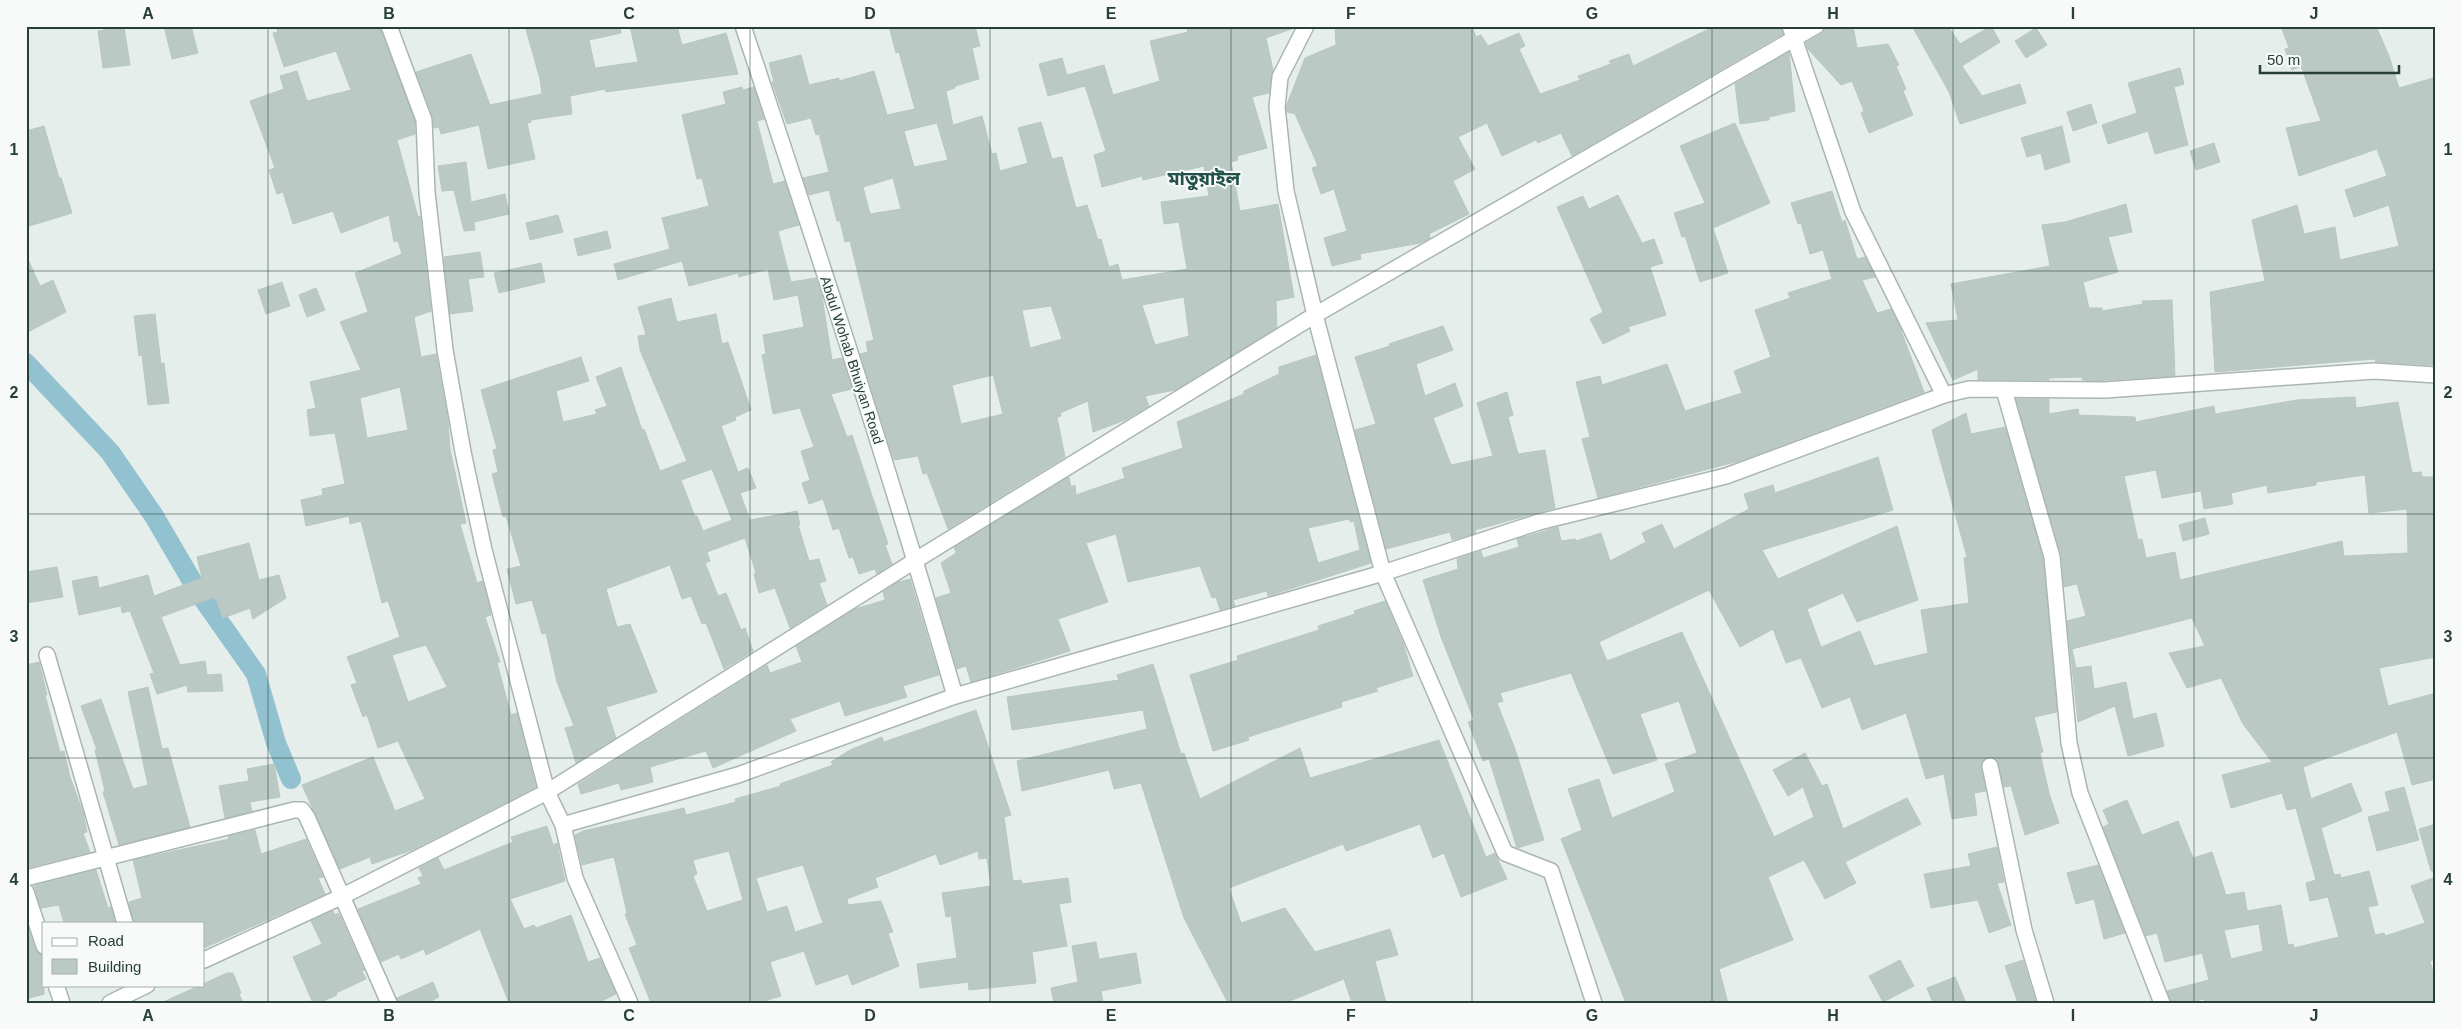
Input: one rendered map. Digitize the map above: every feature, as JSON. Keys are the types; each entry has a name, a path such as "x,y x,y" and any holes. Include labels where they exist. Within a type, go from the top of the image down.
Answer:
{"street":[{"path":"389,26 424,120 430,222 445,350 463,452 484,550 547,792 562,825 575,878 630,1003"},
{"name":"Abdul Wohab Bhuiyan Road","path":"743,26 813,236 916,560 955,696"},
{"path":"1306,26 1280,77 1277,107 1286,191 1315,316 1383,573 1505,853 1551,870 1594,1003"},
{"path":"205,960 343,896 547,792 916,560 1315,316 1793,33 1816,26"},
{"path":"1793,33 1853,212 1944,395"},
{"path":"562,825 738,776 955,696 1383,573 1539,522 1726,476 1944,395 1970,389 2105,390 2374,371 2436,375"},
{"path":"2004,390 2052,557 2069,743 2080,793 2162,1003"},
{"path":"47,654 124,922"},
{"path":"1990,766 2024,930 2046,1003"},
{"path":"26,878 302,810 307,816 389,1003"},
{"path":"26,892 42,940"},
{"path":"56,986 62,1003"},
{"path":"110,1003 144,986"}],"building":[{"path":"164,26 191,26 198,53 172,59"},
{"path":"276,26 380,26 415,122 415,134 397,140 418,217 420,216 431,311 414,317 421,357 436,354 448,421 450,449 466,523 460,524 477,583 482,581 484,585 491,615 485,617 500,662 497,663 511,715 517,713 536,787 412,850 372,864 370,857 340,869 302,785 373,757 395,811 425,799 398,741 378,748 367,715 363,717 351,685 357,683 347,657 400,637 388,601 382,603 361,521 350,524 349,516 306,526 301,500 323,495 322,489 345,484 335,433 310,436 307,410 316,408 310,382 361,370 340,322 368,312 355,273 402,254 398,241 394,242 389,215 341,233 333,211 293,224 283,192 277,194 269,170 275,168 250,101 284,89 280,76 297,71 307,101 351,90 336,51 284,67 273,33 278,32","holes":["400,387 408,430 367,438 360,398","426,645 447,687 408,702 392,655"]},
{"path":"525,26 620,26 621,33 589,40 595,68 638,62 630,26 677,26 682,45 726,33 738,74 606,92 605,89 570,96 572,114 531,120 531,122 527,123 535,159 488,169 479,125 441,134 439,127 434,128 433,117 416,72 471,54 490,105 542,94 540,79"},
{"path":"889,26 975,26 980,46 972,48 979,79 955,86 955,88 946,91 953,125 982,116 992,154 996,153 1000,171 1028,163 1018,128 1041,122 1052,159 1062,157 1076,208 1087,205 1098,240 1101,239 1109,267 1118,264 1122,280 1187,269 1179,222 1164,224 1161,202 1209,196 1204,166 1143,180 1142,176 1102,187 1094,155 1106,151 1085,86 1048,96 1039,64 1062,58 1067,75 1104,65 1113,95 1160,81 1150,41 1188,32 1186,26 1294,26 1294,28 1266,38 1273,70 1269,93 1252,97 1267,148 1237,156 1238,160 1231,162 1240,211 1278,204 1294,297 1276,301 1277,328 1175,390 1145,396 1149,406 1125,420 1093,432 1088,401 1060,413 1061,416 1057,417 1065,457 948,529 927,473 923,474 918,456 894,460 860,354 868,352 866,342 874,340 850,241 845,242 829,190 809,195 803,178 829,172 819,134 816,135 811,118 787,124 772,82 774,82 769,63 801,55 809,85 839,78 839,81 874,71 887,115 915,109 899,52 896,53","holes":["937,123 948,160 914,167 904,131","893,178 901,209 870,214 863,187","1184,297 1189,336 1155,345 1142,305","1051,306 1062,339 1030,348 1022,310","993,375 1003,414 961,424 952,385"]},
{"path":"1335,26 1472,26 1476,37 1481,35 1488,46 1519,33 1525,46 1519,49 1540,94 1580,80 1578,76 1611,64 1609,61 1629,54 1633,66 1715,26 1781,26 1783,34 1572,156 1561,133 1538,143 1536,140 1502,156 1487,123 1458,137 1475,169 1453,181 1469,214 1429,234 1430,238 1420,243 1360,254 1361,259 1332,266 1324,238 1347,231 1334,189 1321,194 1312,168 1318,166 1295,114 1287,112 1286,107 1305,58 1336,45"},
{"path":"1825,26 1853,26 1857,48 1888,44 1899,65 1896,66 1906,89 1903,91 1913,115 1869,133 1861,113 1864,111 1852,81 1841,85 1808,49 1806,43 1821,34"},
{"path":"1912,26 1948,26 1960,44 1991,26 2000,42 1962,66 1982,96 2020,84 2026,103 1960,124 1949,92"},
{"path":"2281,26 2376,26 2389,56 2399,88 2433,78 2436,86 2436,365 2376,362 2375,359 2215,372 2210,292 2265,281 2252,220 2297,205 2304,234 2335,227 2340,260 2399,246 2389,205 2354,217 2345,190 2387,176 2377,149 2299,176 2286,128 2321,121 2301,66 2292,70 2285,49 2289,48"},
{"path":"124,27 130,65 103,68 98,31"},
{"path":"2036,28 2047,45 2026,58 2015,41"},
{"path":"1789,52 1795,111 1769,117 1769,120 1740,124 1735,84"},
{"path":"2180,68 2184,84 2174,87 2188,145 2155,154 2148,131 2108,144 2102,125 2137,113 2128,83"},
{"path":"742,87 743,90 754,87 764,119 757,121 773,184 785,181 799,225 778,231 791,282 816,278 822,296 832,360 842,358 852,389 831,394 847,437 852,435 888,544 885,545 892,564 877,574 875,569 859,574 853,557 849,558 839,528 833,530 823,499 809,504 802,483 810,480 801,451 814,447 800,408 773,414 762,355 766,354 763,335 804,327 798,295 774,300 768,269 739,277 738,273 689,286 682,261 618,280 614,264 670,249 662,218 709,206 702,178 697,179 682,115 726,104 723,92"},
{"path":"2091,104 2097,123 2073,131 2067,112"},
{"path":"1735,123 1770,203 1713,228 1728,273 1700,282 1685,236 1682,237 1674,213 1705,203 1680,146"},
{"path":"44,126 59,178 61,178 72,213 26,227 26,131"},
{"path":"2062,126 2070,162 2045,170 2041,153 2027,157 2021,138"},
{"path":"2214,143 2220,162 2196,170 2190,151"},
{"path":"466,162 471,202 505,194 509,214 474,222 475,230 464,231 454,190 442,191 438,166"},
{"path":"1832,191 1842,222 1845,220 1857,259 1865,257 1875,277 1862,280 1877,313 1891,309 1924,392 1739,461 1598,498 1582,439 1590,437 1576,382 1600,376 1602,385 1667,364 1685,411 1742,393 1734,371 1771,357 1755,310 1790,298 1788,293 1832,279 1823,250 1810,254 1801,223 1798,224 1791,203"},
{"path":"1618,195 1642,243 1654,239 1663,263 1650,267 1666,315 1628,327 1630,331 1603,344 1590,319 1603,312 1557,207 1583,196 1589,209"},
{"path":"2126,204 2132,232 2108,237 2118,272 2083,282 2089,308 2102,308 2102,311 2143,304 2142,301 2172,300 2175,376 2093,381 2082,380 2082,377 2048,378 2049,380 1978,380 1978,369 1953,380 1926,323 1958,320 1951,284 2050,266 2042,225 2065,222"},
{"path":"558,215 563,232 530,240 526,223"},
{"path":"607,231 611,248 578,256 574,239"},
{"path":"480,252 484,277 468,279 473,311 450,314 444,257"},
{"path":"26,255 40,286 53,280 66,312 26,333"},
{"path":"541,263 545,282 499,293 494,273"},
{"path":"282,282 290,306 266,314 258,290"},
{"path":"316,288 325,310 307,317 299,295"},
{"path":"671,298 677,322 716,314 722,344 728,342 751,410 735,417 736,420 721,426 738,472 748,468 756,488 740,493 750,520 797,511 800,525 798,525 809,561 819,559 826,581 819,583 827,605 790,628 775,588 759,593 754,574 756,573 745,538 707,552 710,561 705,563 718,596 726,593 741,630 745,628 753,651 724,669 706,623 702,624 691,596 682,599 670,565 606,589 617,627 630,624 657,692 606,707 616,738 576,763 565,728 574,726 557,682 546,633 542,634 532,600 516,604 507,569 521,566 506,516 503,517 492,474 498,472 493,450 497,449 481,390 581,357 589,381 556,391 563,422 597,414 595,410 607,406 596,377 621,367 642,430 644,429 660,471 687,461 640,350 638,336 646,335 638,307","holes":["712,469 732,520 703,531 697,516 695,517 681,480"]},
{"path":"155,314 161,364 164,363 169,403 148,405 142,355 139,356 134,316"},
{"path":"1443,326 1453,350 1416,364 1425,396 1455,383 1463,406 1433,418 1451,465 1493,456 1477,403 1507,392 1513,415 1508,417 1518,454 1545,450 1555,508 1475,530 1476,533 1452,540 1450,532 1386,549 1355,430 1376,424 1355,357"},
{"path":"1316,355 1371,563 1268,596 1267,591 1233,600 1235,606 1220,610 1216,597 1212,598 1200,566 1128,582 1116,534 1086,543 1108,602 1058,619 1070,651 971,682 966,666 957,669 936,598 951,593 941,563 956,553 954,547 1069,477 1071,487 1075,485 1076,495 1125,478 1122,468 1183,448 1177,422 1244,394 1244,391 1279,374 1279,367","holes":["1349,519 1350,522 1354,521 1360,550 1318,563 1308,528"]},
{"path":"2355,397 2356,408 2398,402 2412,473 2421,472 2422,477 2436,477 2436,536 2432,537 2436,553 2436,657 2379,668 2388,706 2436,693 2436,779 2412,785 2397,732 2303,767 2311,799 2351,783 2362,811 2321,828 2334,875 2340,874 2341,878 2369,871 2378,905 2368,907 2375,935 2384,933 2385,936 2425,923 2411,886 2436,877 2436,959 2430,961 2436,984 2436,1003 2205,1003 2204,999 2187,1003 2171,1003 2167,991 2209,980 2202,953 2165,962 2157,933 2146,936 2103,827 2109,824 2103,810 2127,800 2142,835 2178,821 2193,858 2212,852 2226,895 2244,892 2247,911 2281,905 2288,945 2293,944 2294,948 2339,937 2328,897 2310,901 2306,883 2316,880 2296,808 2287,810 2282,793 2231,808 2222,775 2272,762 2243,724 2221,678 2187,688 2169,653 2205,646 2192,618 2072,649 2076,668 2091,666 2094,689 2126,682 2133,719 2156,713 2164,746 2128,756 2115,706 2078,722 2067,621 2086,616 2077,584 2064,587 2061,554 2016,399 2049,399 2049,414 2078,409 2079,415 2135,417 2136,422 2214,406 2215,414 2297,400","holes":["2156,470 2162,498 2201,491 2204,509 2233,504 2231,493 2267,485 2268,493 2316,485 2316,482 2365,475 2369,513 2407,509 2408,553 2344,556 2342,541 2180,580 2175,552 2146,558 2142,539 2138,540 2124,476","2259,924 2263,951 2231,959 2224,930"]},
{"path":"1966,413 1971,434 2005,427 2043,559 2057,712 2034,717 2043,752 2040,753 2049,793 2059,823 2025,835 2011,786 2004,787 1997,760 1989,757 1981,764 1986,791 1974,793 1977,815 1952,819 1944,774 1926,779 1906,713 1862,730 1850,697 1822,708 1801,658 1786,663 1773,629 1740,647 1709,590 1599,642 1607,661 1682,632 1774,837 1814,817 1803,787 1788,796 1773,770 1805,753 1822,786 1827,784 1843,829 1907,798 1921,824 1845,862 1856,883 1825,899 1804,860 1768,877 1793,940 1719,969 1728,1003 1626,1003 1561,839 1582,830 1568,789 1599,779 1612,818 1675,792 1665,764 1697,753 1679,701 1640,714 1657,760 1613,774 1571,673 1500,693 1503,701 1497,703 1515,749 1544,840 1517,848 1489,759 1483,761 1468,722 1474,720 1441,637 1423,580 1458,569 1457,559 1481,551 1483,558 1519,547 1517,539 1558,527 1561,541 1575,539 1576,541 1601,533 1610,561 1646,542 1642,533 1662,524 1674,549 1749,509 1744,494 1773,485 1775,493 1878,457 1893,510 1762,550 1778,579 1897,526 1918,600 1857,622 1843,593 1807,609 1821,647 1860,631 1874,666 1928,653 1921,610 1969,603 1964,558 1967,557 1932,430"},
{"path":"2205,518 2209,534 2183,541 2179,525"},
{"path":"249,543 259,580 279,575 286,598 253,619 250,608 223,618 215,597 161,617 180,665 205,661 207,675 221,674 223,691 188,692 187,685 157,694 150,674 154,673 130,611 122,613 121,606 79,615 72,581 97,576 99,588 148,575 154,596 202,578 197,557"},
{"path":"57,567 63,597 26,603 26,572"},
{"path":"910,579 939,675 903,686 907,697 845,716 840,701 790,719 796,731 713,768 706,751 650,767 653,782 621,790 619,783 581,794 578,784 767,665 770,673 802,662 796,646 855,609 885,600 883,592 898,582"},
{"path":"1385,601 1403,643 1413,676 1376,688 1378,691 1341,702 1342,707 1248,737 1249,740 1213,751 1190,675 1238,660 1237,656 1319,630 1318,626 1355,614 1354,611"},
{"path":"39,662 47,695 45,695 60,752 64,751 70,777 83,812 87,832 83,833 90,852 26,868 26,665"},
{"path":"1153,664 1181,754 1184,753 1200,799 1300,748 1310,778 1439,740 1486,857 1495,853 1507,879 1461,897 1444,853 1433,858 1420,824 1346,851 1343,844 1229,888 1241,923 1285,908 1315,952 1390,929 1398,955 1375,961 1386,1003 1352,1003 1344,979 1285,1003 1228,1003 1184,918 1141,783 1114,789 1109,770 1022,791 1017,761 1147,729 1143,710 1012,730 1007,697 1119,680 1117,675"},
{"path":"148,687 162,749 168,748 190,827 119,845 103,792 105,791 95,750 97,750 81,706 101,699 133,789 148,785 128,692"},
{"path":"976,710 1011,815 1004,817 1013,881 1021,880 1022,884 1068,878 1071,902 1059,904 1067,946 1032,952 1036,983 969,990 968,982 920,988 917,964 957,958 951,916 946,917 942,893 991,886 987,858 979,859 978,851 940,865 936,854 875,878 878,887 847,899 848,905 881,901 893,932 888,933 899,966 852,985 848,974 816,985 804,951 770,962 781,996 758,1003 651,1003 629,948 637,945 625,914 627,913 614,857 582,865 575,835 583,831 684,808 686,815 736,802 735,799 781,786 780,784 833,765 831,762 850,750 882,737 884,742","holes":["729,851 743,900 707,911 693,876 697,874 693,860","803,865 823,923 795,932 787,906 767,912 756,878"]},
{"path":"274,764 280,797 250,802 252,811 225,818 219,786 249,781 247,769"},
{"path":"2404,787 2419,840 2377,851 2368,817 2390,811 2385,792"},
{"path":"2436,824 2436,871 2431,871 2419,829"},
{"path":"547,826 553,845 557,843 565,881 510,899 524,929 534,925 536,928 571,915 588,962 600,958 616,994 598,1003 509,1003 480,929 426,955 424,949 401,959 399,954 381,962 358,909 421,884 418,878 423,876 419,868 438,858 444,870 513,842 511,837"},
{"path":"255,830 261,854 306,839 323,877 318,878 325,894 205,948 205,922 134,922 129,902 142,898 133,860 229,839 228,836"},
{"path":"1997,847 2004,882 1997,883 2011,925 1989,933 1978,900 1931,908 1924,874 1971,866 1968,854"},
{"path":"2098,865 2125,933 2104,939 2094,899 2076,904 2067,873"},
{"path":"96,870 108,908 111,907 115,922 64,922 59,905 41,908 34,886"},
{"path":"333,911 335,915 338,913 340,916 364,970 362,971 366,979 336,993 337,995 319,1003 313,1003 293,957 322,944 311,921"},
{"path":"26,922 35,949 42,955 42,986 44,986 44,994 26,999"},
{"path":"1096,942 1099,959 1136,953 1141,983 1101,991 1103,1003 1054,1003 1051,988 1078,982 1072,946"},
{"path":"1900,960 1914,986 1883,1002 1869,976"},
{"path":"2023,960 2036,1003 2018,1003 2005,966"},
{"path":"227,973 233,973 243,1003 161,1003 198,986 205,986 205,983"},
{"path":"1955,977 1966,1003 1933,1003 1927,988"},
{"path":"433,982 439,997 427,1003 398,1003 397,998"}],"waterway":[{"path":"26,363 110,452 154,516 199,593 256,674 276,743 291,779"}],"district":[{"name":"মাতুয়াইল","path":"1204,178"}]}
